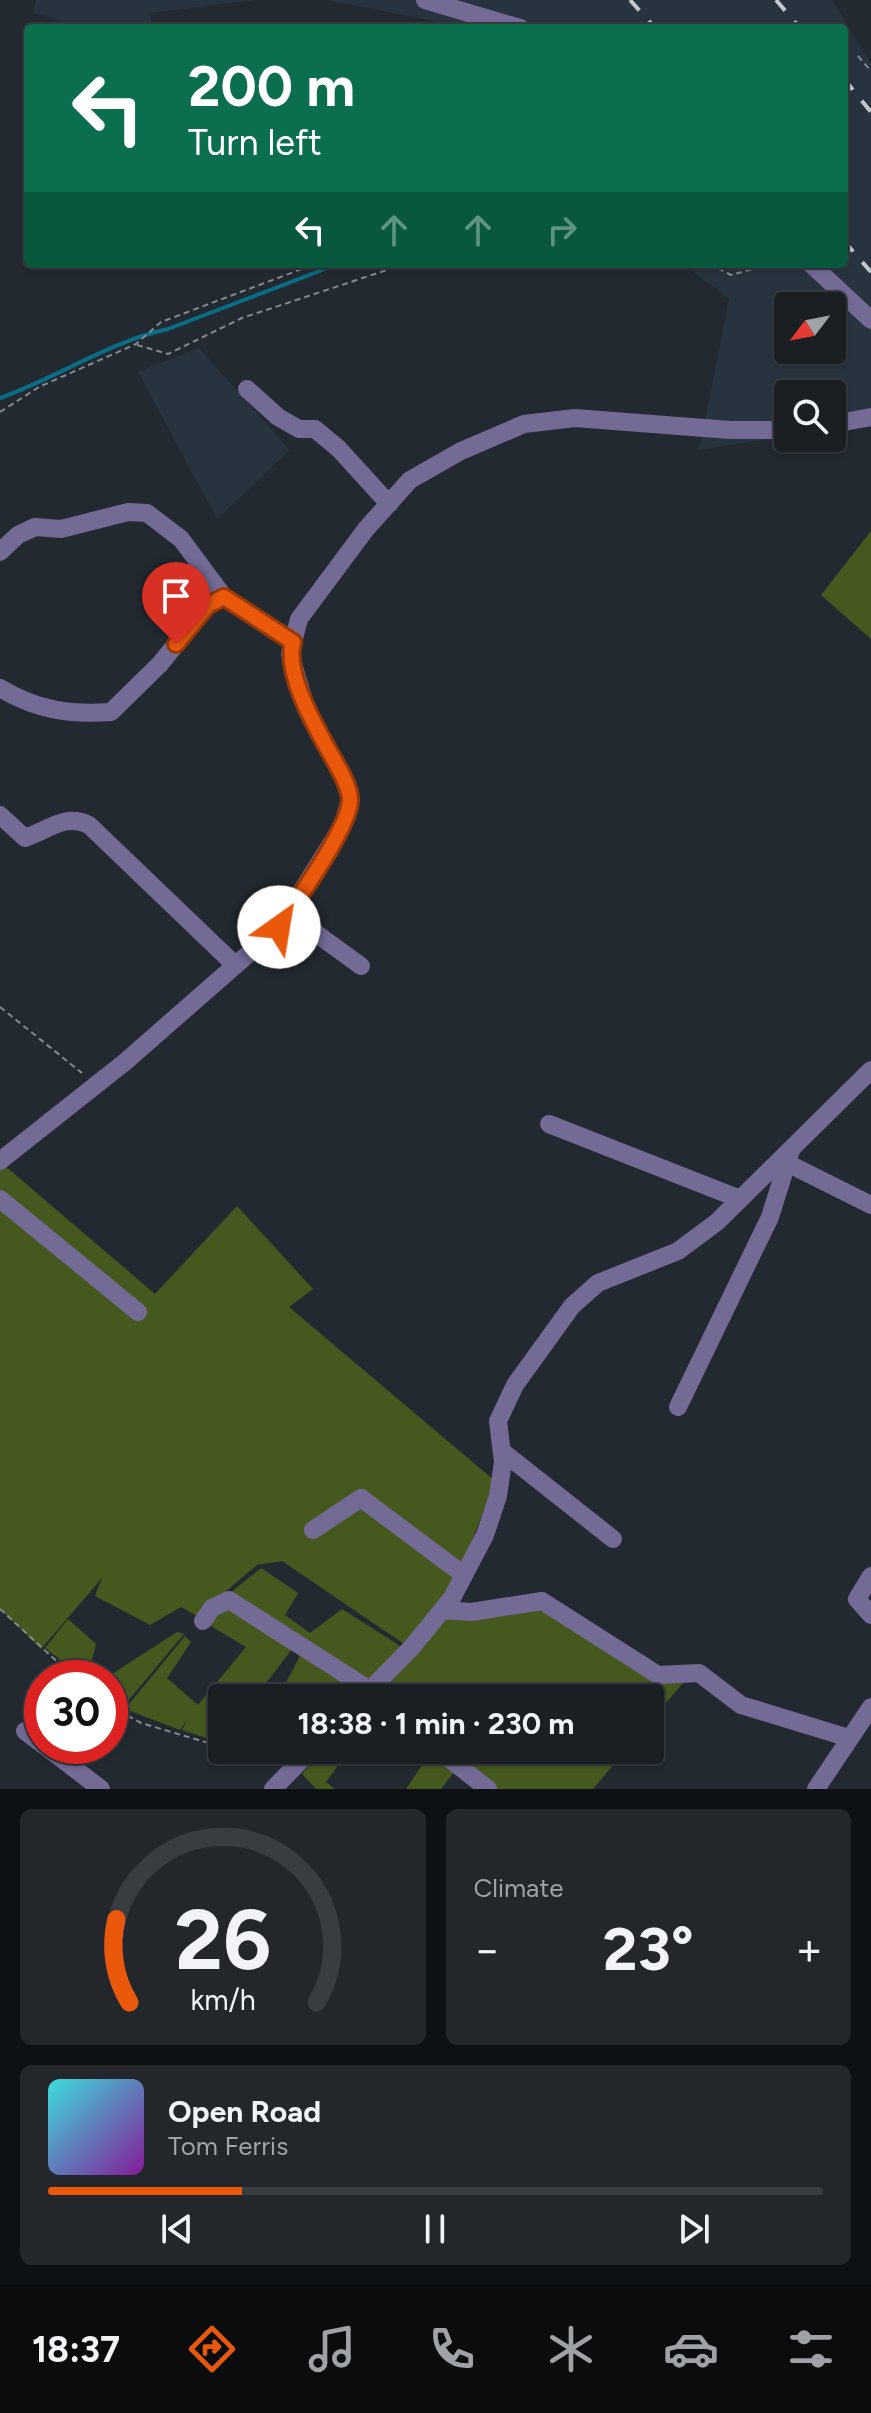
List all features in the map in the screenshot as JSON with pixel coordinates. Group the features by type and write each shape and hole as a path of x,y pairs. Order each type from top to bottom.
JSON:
{"street":[{"path":"425,0 506,24"},
{"path":"815,268 871,320"},
{"path":"247,389 278,417 299,429 315,429 339,449 389,504"},
{"path":"846,421 871,417"},
{"path":"0,1161 279,927 343,825 350,799 344,779 307,711 290,654 299,619 410,480 461,451 524,424 575,418 730,430 774,430"},
{"path":"0,552 18,535 35,527 61,529 128,512 147,513 181,539 224,597 293,642"},
{"path":"0,688 43,709 75,715 111,712 160,664 208,605 224,597"},
{"path":"0,815 25,838 65,820 75,818 89,825 234,964"},
{"path":"288,913 361,966"},
{"path":"377,1684 443,1610 485,1535 498,1496 503,1452 498,1421 515,1385 572,1306 598,1283 678,1251 789,1155 871,1070"},
{"path":"549,1124 740,1199"},
{"path":"789,1155 871,1205"},
{"path":"678,1407 770,1217 789,1155"},
{"path":"0,1199 138,1312"},
{"path":"503,1452 613,1539"},
{"path":"313,1530 361,1498 464,1575"},
{"path":"871,1576 857,1599 871,1615"},
{"path":"203,1621 212,1608 229,1600 351,1684"},
{"path":"443,1610 471,1612 542,1601 658,1675 699,1673 741,1705 849,1738"},
{"path":"816,1789 871,1707"},
{"path":"68,1764 101,1789"},
{"path":"273,1789 297,1764"},
{"path":"456,1764 488,1789"}],"path":[{"path":"858,56 871,71"},
{"path":"0,412 39,387 136,344 161,322 304,268"},
{"path":"136,344 168,354 242,318 393,268"},
{"path":"717,268 731,275 756,268"},
{"path":"0,1007 95,1084"},
{"path":"0,1609 55,1660"},
{"path":"128,1716 141,1723 208,1743"},
{"path":"277,1764 292,1769"}],"shaded area":[{"path":"36,0 255,0 150,13 152,24 67,24 33,13"},
{"path":"326,0 832,0 847,24 449,24"},
{"path":"848,26 871,64 871,422 846,426 846,380 774,380 774,438 699,450 729,299 688,268 848,268"},
{"path":"199,348 290,450 217,519 138,372"}],"green space":[{"path":"871,531 871,639 821,595"},
{"path":"4,1165 155,1294 237,1206 313,1289 289,1307 495,1481 461,1570 407,1646 282,1561 257,1565 197,1616 181,1607 150,1625 95,1596 102,1578 41,1649 0,1609 0,1169"},
{"path":"261,1568 298,1593 285,1615 310,1633 342,1609 405,1649 363,1683 226,1596"},
{"path":"227,1607 292,1649 266,1684 215,1684 246,1647 207,1624"},
{"path":"542,1608 656,1681 687,1678 664,1705 664,1684 383,1684 436,1618"},
{"path":"68,1619 96,1644 92,1660 61,1660 45,1648"},
{"path":"177,1632 184,1634 128,1701 128,1664"},
{"path":"185,1636 191,1642 167,1678 198,1705 208,1693 208,1739 182,1730 188,1719 180,1730 128,1710 128,1705"},
{"path":"303,1650 344,1684 285,1684"},
{"path":"310,1764 339,1764 326,1782 335,1789 316,1789 302,1774"},
{"path":"423,1764 444,1764 454,1772 441,1789 406,1789"},
{"path":"456,1764 614,1764 593,1789 488,1789"}],"waterway":[{"path":"0,398 124,342 168,329 328,268"}],"railway":[{"path":"630,0 651,24"},
{"path":"776,0 797,24"},
{"path":"848,84 871,112"},
{"path":"848,246 871,272"}],"route":[{"path":"176,644 208,605 224,597 293,642 290,654 307,711 344,779 350,799 343,825 279,927"}]}
